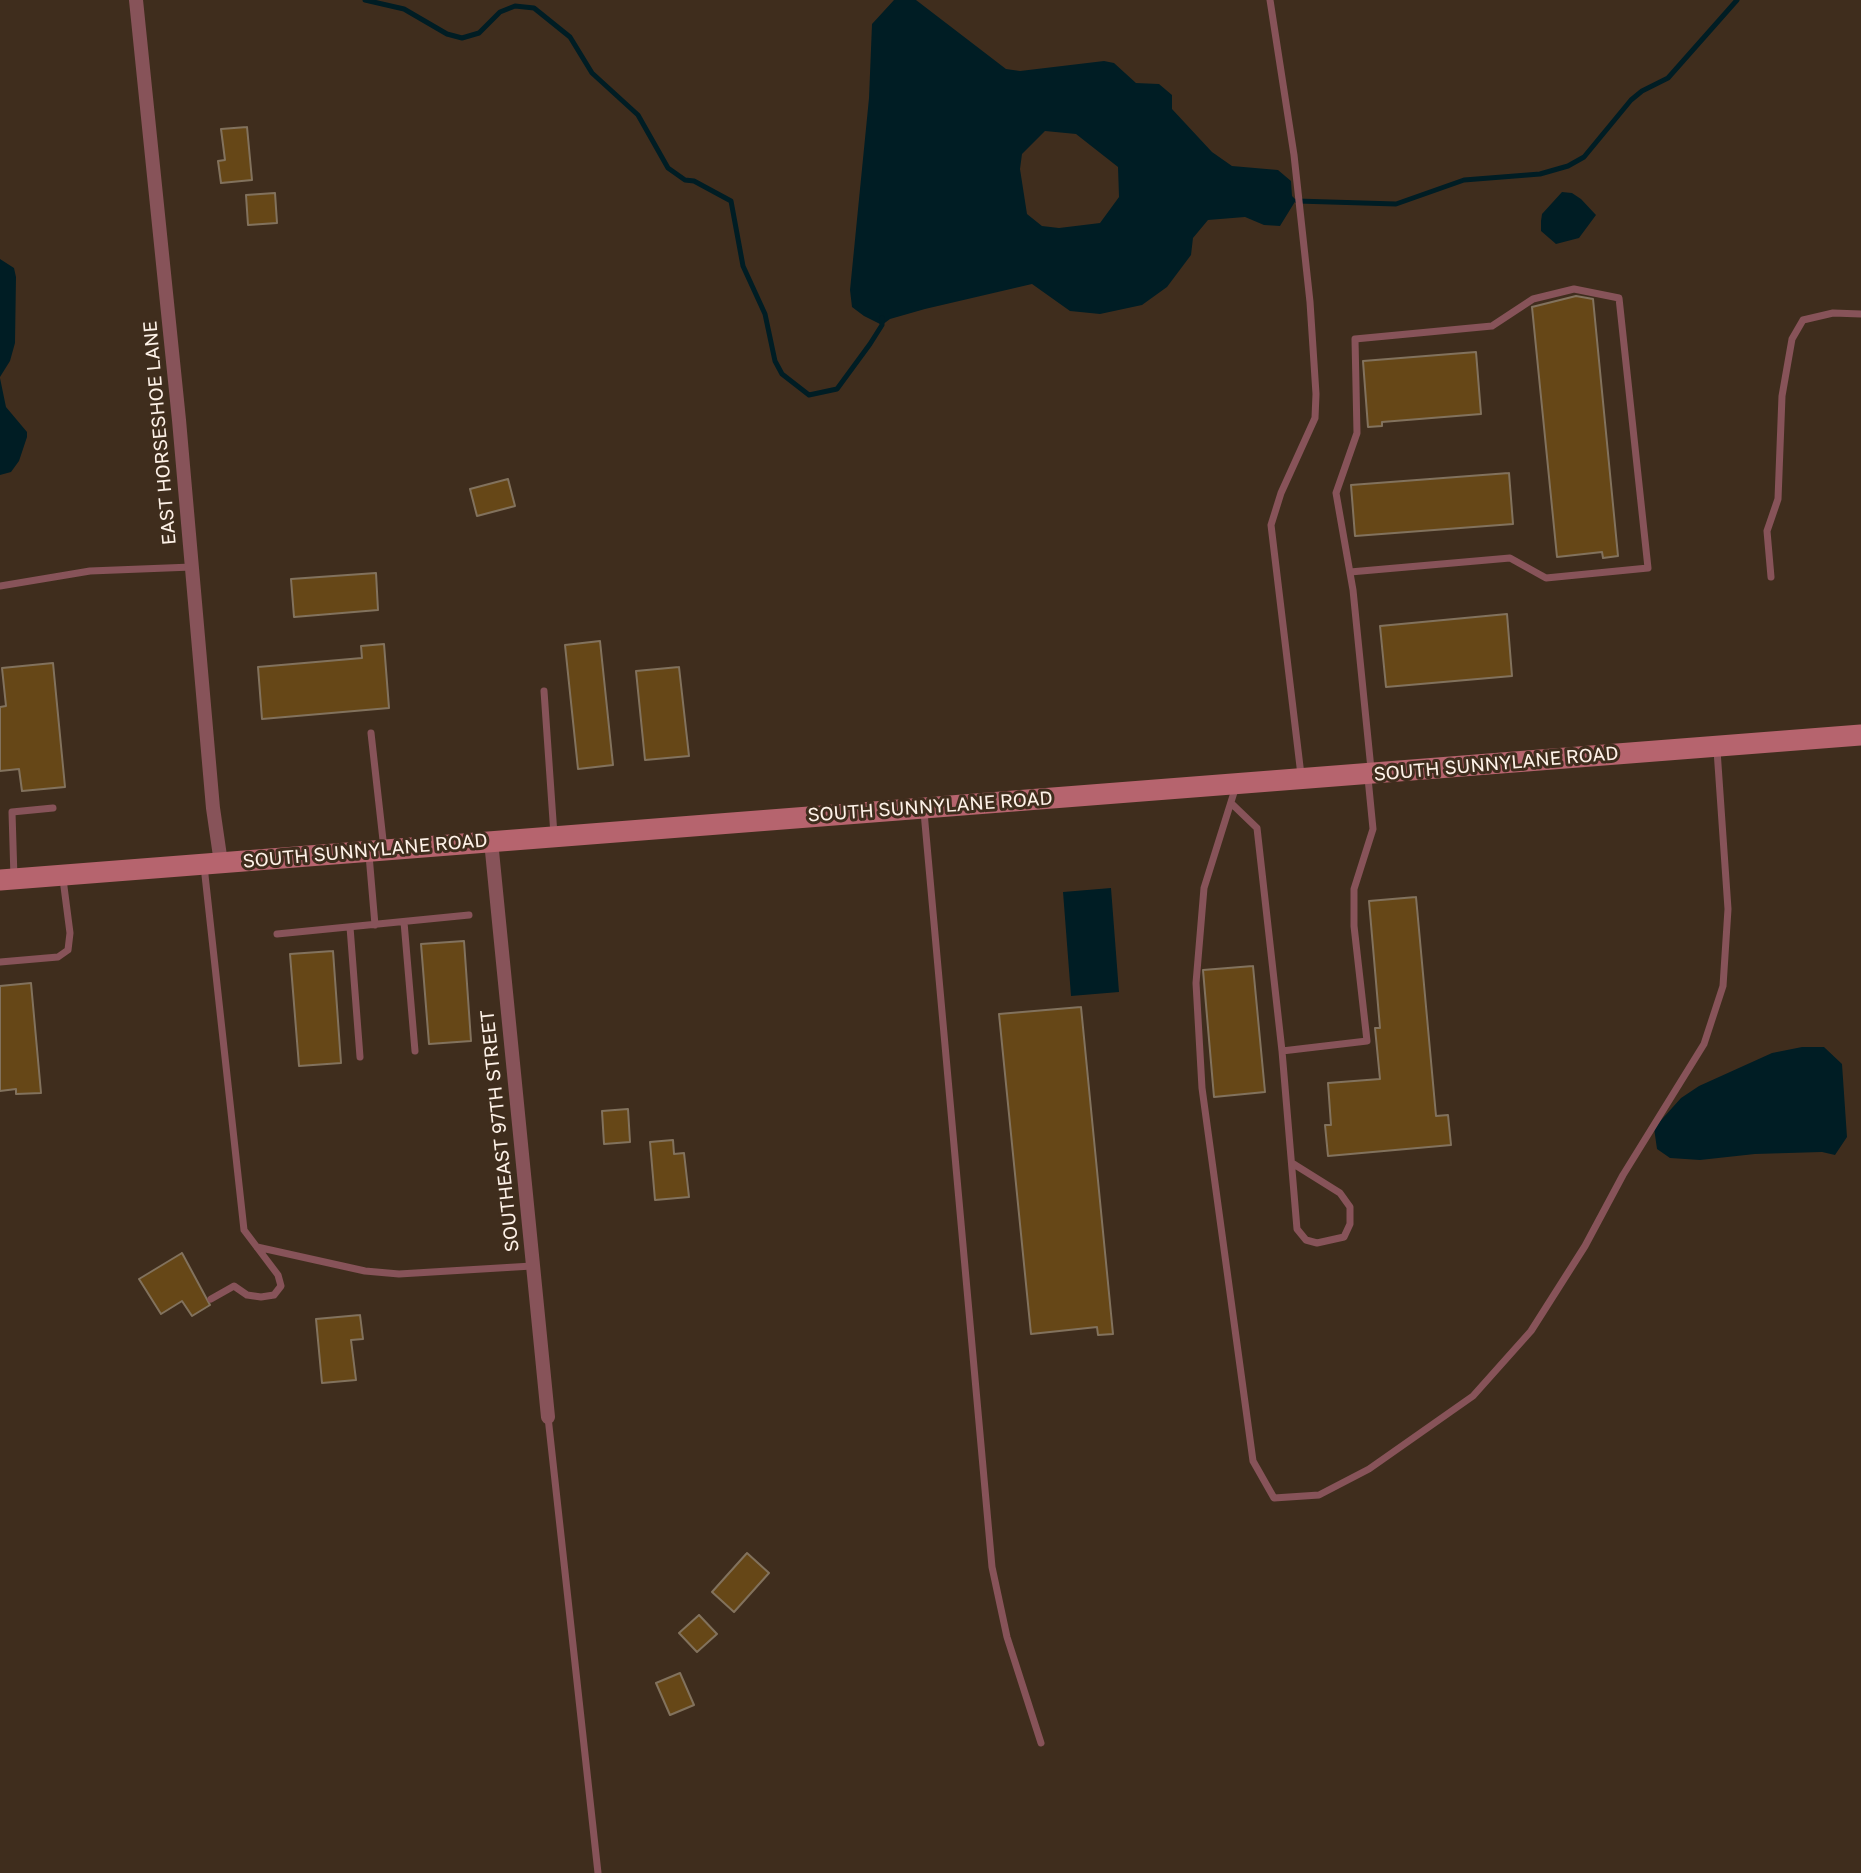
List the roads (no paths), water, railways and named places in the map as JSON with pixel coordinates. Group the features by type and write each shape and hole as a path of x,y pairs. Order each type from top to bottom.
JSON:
{"street":[{"name":"EAST HORSESHOE LANE","path":"136,0 192,567 213,808 213,864"},
{"name":"SOUTH SUNNYLANE ROAD","path":"7,879 924,808 1234,794 1302,779 1861,735"},
{"name":"SOUTHEAST 97TH STREET","path":"491,841 548,1417"}],"lane":[{"path":"1270,0 1297,182 1316,394 1315,418 1281,493 1272,526 1302,779"},
{"path":"1282,1051 1367,1041 1354,926 1354,889 1373,829 1370,774 1350,572 1336,493 1357,433 1355,339 1492,326 1533,299 1574,289 1619,298 1648,568 1546,578 1510,558 1350,572"},
{"path":"1771,577 1767,531 1777,499 1782,396 1792,340 1803,320 1833,313 1861,314"},
{"path":"0,586 90,571 192,567"},
{"path":"544,691 554,836"},
{"path":"371,733 376,850 375,925"},
{"path":"1234,794 1204,888 1195,966 1202,1088 1253,1461 1274,1499 1320,1494 1369,1469 1473,1396 1531,1331 1704,1044 1723,986 1728,909 1716,746"},
{"path":"1234,794 1256,828 1282,1051 1297,1229 1306,1240 1317,1243 1344,1237 1350,1224 1350,1207 1340,1193 1292,1163"},
{"path":"7,879 12,812 53,808"},
{"path":"924,808 992,1567 1007,1637 1041,1743"},
{"path":"211,1299 234,1286 247,1295 274,1296 281,1286 278,1275 244,1230 213,864"},
{"path":"0,962 58,957 68,950 69,933 63,875"},
{"path":"277,934 469,915"},
{"path":"404,922 415,1051"},
{"path":"350,928 360,1057"},
{"path":"257,1247 365,1271 399,1274 533,1266"},
{"path":"548,1417 598,1873"}],"water":[{"path":"894,0 916,0 1006,69 1020,71 1104,61 1114,63 1136,83 1159,84 1172,95 1172,109 1212,152 1232,166 1278,170 1291,181 1292,196 1296,200 1280,226 1264,225 1245,217 1208,220 1193,238 1191,255 1167,287 1142,305 1100,314 1070,311 1032,284 925,309 890,319 882,325 852,307 850,290 869,98 872,24","holes":["1045,131 1076,134 1118,167 1119,197 1100,223 1059,228 1042,226 1027,214 1020,169 1022,154"]},
{"path":"1562,192 1572,193 1581,199 1596,215 1579,238 1556,244 1541,231 1541,221 1542,214"},
{"path":"0,259 14,268 16,277 15,343 10,361 0,377"},
{"path":"0,378 6,407 27,432 27,437 19,461 11,472 0,475"},
{"path":"1111,888 1119,992 1071,996 1063,892"},
{"path":"1802,1047 1824,1047 1842,1064 1847,1137 1835,1155 1822,1152 1755,1154 1700,1160 1670,1158 1657,1149 1654,1128 1681,1098 1699,1086 1772,1053"}],"waterway":[{"path":"365,0 404,9 447,34 462,38 479,33 500,12 515,6 534,8 570,37 592,73 638,115 668,168 685,180 694,181 731,201 743,266 765,314 775,361 782,374 809,395 837,389 870,344 882,325 882,318"},
{"path":"1297,201 1396,204 1464,180 1540,174 1568,166 1584,157 1631,100 1642,91 1668,78 1737,0"}]}
